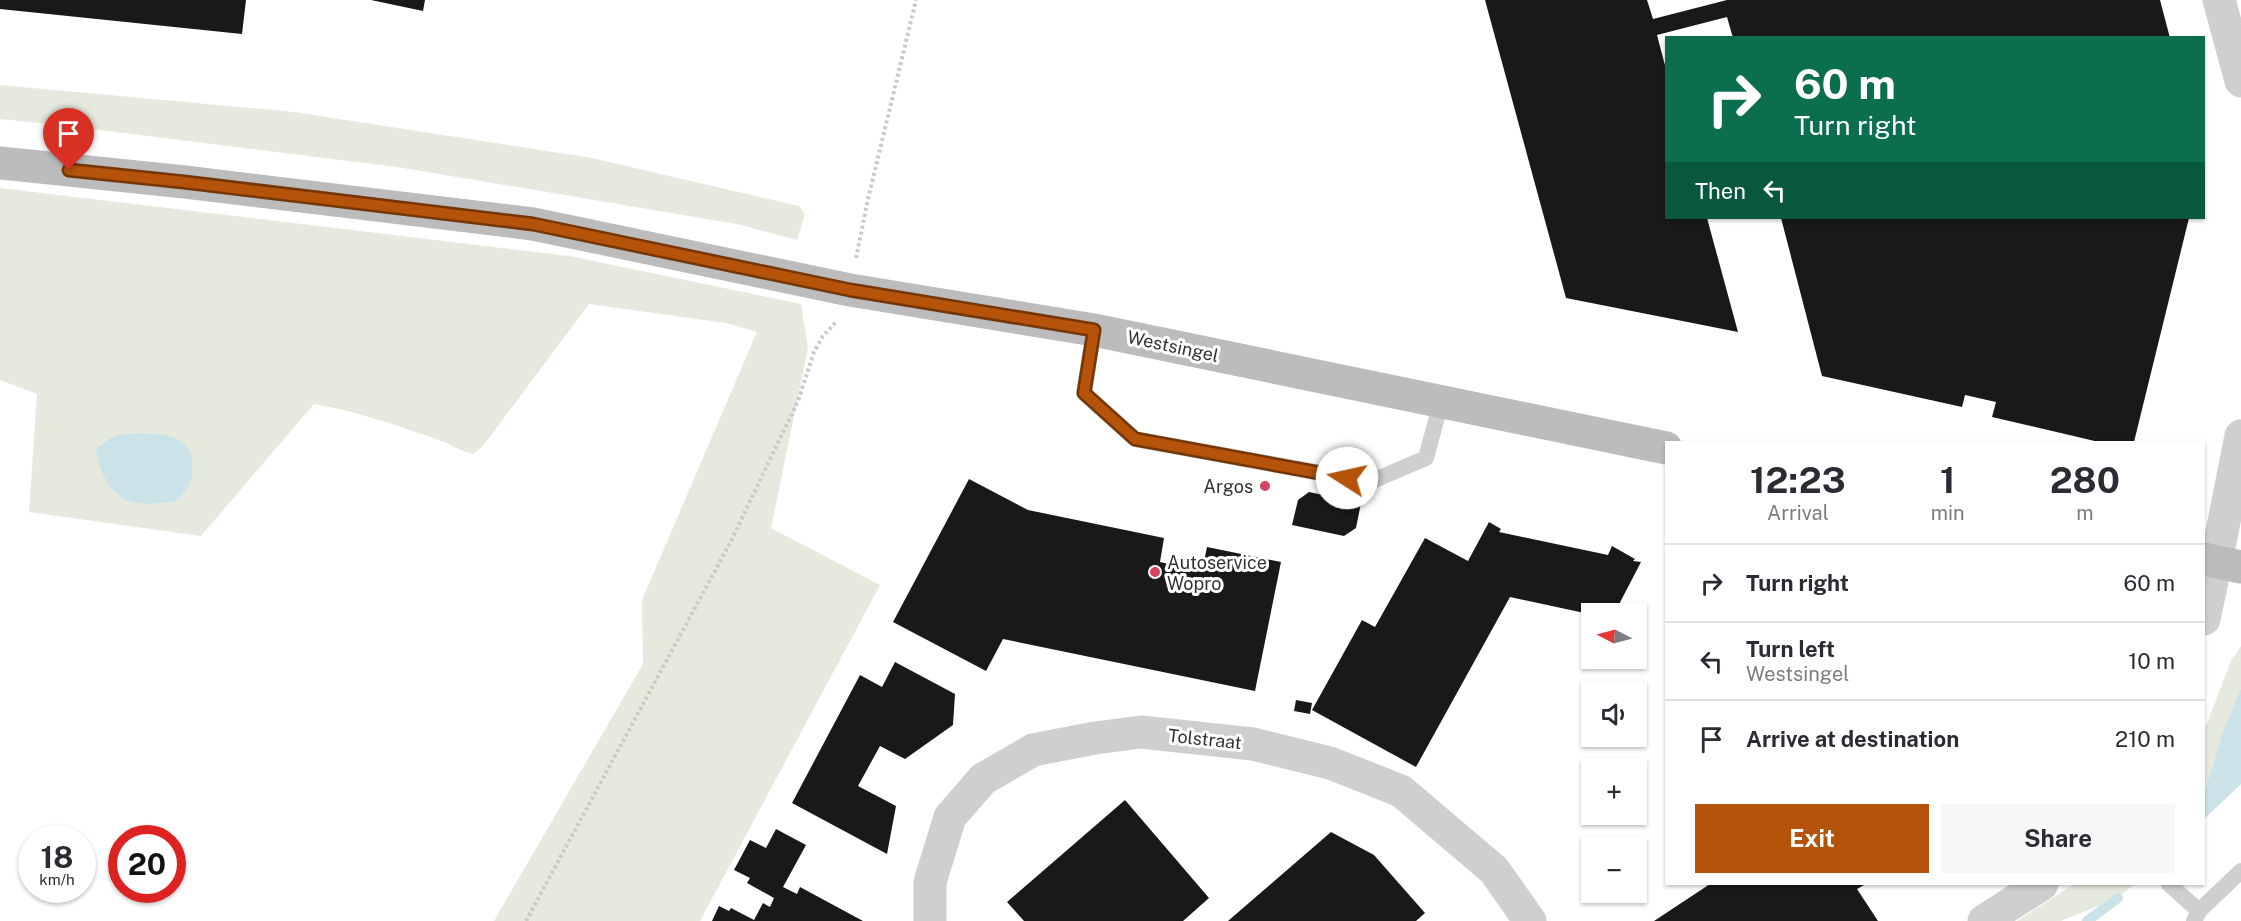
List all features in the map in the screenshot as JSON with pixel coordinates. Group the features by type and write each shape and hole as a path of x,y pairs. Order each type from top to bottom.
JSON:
{"main road":[{"name":"Westsingel","path":"0,163 184,182 533,224 850,290 1094,330 1665,448"}],"street":[{"path":"2219,0 2241,81"},
{"path":"2205,616 2220,563 2241,435"},
{"name":"Tolstraat","path":"930,921 930,882 950,817 983,779 1033,750 1141,732 1253,744 1330,763 1401,791 1494,870 1530,921"},
{"path":"1984,921 2040,885"}],"lane":[{"path":"1094,330 1084,393 1135,439 1370,482 1426,458 1442,402"},
{"path":"2170,885 2196,916 2241,871"}],"path":[{"path":"526,921 731,541 798,401 814,352 823,336 842,316 850,290 868,199 916,0"}],"shaded area":[{"path":"0,85 294,112 592,158 799,206 805,214 797,240 737,224 397,167 0,119"},
{"path":"0,188 569,256 801,304 808,348 771,528 880,585 700,921 494,921 643,664 642,600 757,332 726,323 589,304 483,446 473,454 377,419 314,404 201,536 29,512 37,394 0,380","holes":["140,434 161,435 182,444 187,450 193,470 100,445 109,438"]},
{"path":"2241,646 2241,688 2223,731 2205,791 2205,728 2231,661"},
{"path":"2072,885 2133,885 2118,898 2061,921 2017,921"}],"water":[{"path":"122,434 166,435 184,444 191,454 193,468 188,487 176,501 152,504 133,503 121,497 110,486 102,472 96,449 109,438"},
{"path":"2241,688 2241,784 2205,818 2205,791 2223,731"}],"building":[{"path":"0,0 246,0 242,34 0,9"},
{"path":"371,0 425,0 423,11"},
{"path":"1485,0 1647,0 1653,19 1727,0 2160,0 2169,36 1732,36 1727,17 1657,35 1665,65 1665,219 1707,219 1738,332 1566,298"},
{"path":"1781,219 2189,219 2134,441 2095,441 1992,417 1996,402 1965,395 1962,407 1822,376"},
{"path":"969,479 1028,510 1164,538 1160,562 1202,571 1207,547 1281,562 1255,691 1003,639 986,671 893,622"},
{"path":"1309,492 1361,503 1356,528 1344,536 1292,525 1298,500"},
{"path":"1489,522 1501,529 1499,532 1608,555 1612,546 1635,559 1633,561 1641,562 1620,603 1581,603 1581,612 1510,597 1416,767 1312,710 1362,620 1375,627 1425,538 1468,561"},
{"path":"895,662 955,694 953,725 905,759 880,746 858,786 896,806 887,854 792,803 860,675 882,687"},
{"path":"1296,700 1312,703 1310,714 1294,711"},
{"path":"1125,800 1209,898 1183,921 1024,921 1007,902"},
{"path":"776,829 806,845 783,887 797,894 800,887 863,921 712,921 719,906 729,911 731,908 754,920 763,903 770,907 774,898 747,883 750,878 734,870 750,840 766,848"},
{"path":"1331,832 1374,855 1425,913 1416,921 1228,921"},
{"path":"1708,885 1864,885 1857,889 1878,921 1654,921"}],"waterway":[{"path":"2087,921 2118,898"}],"place":[{"name":"Argos","path":"1265,486"},
{"name":"Autoservice Wopro","path":"1155,572"}],"route":[{"path":"69,170 533,224 850,290 1094,330 1084,393 1135,439 1347,478"}]}
